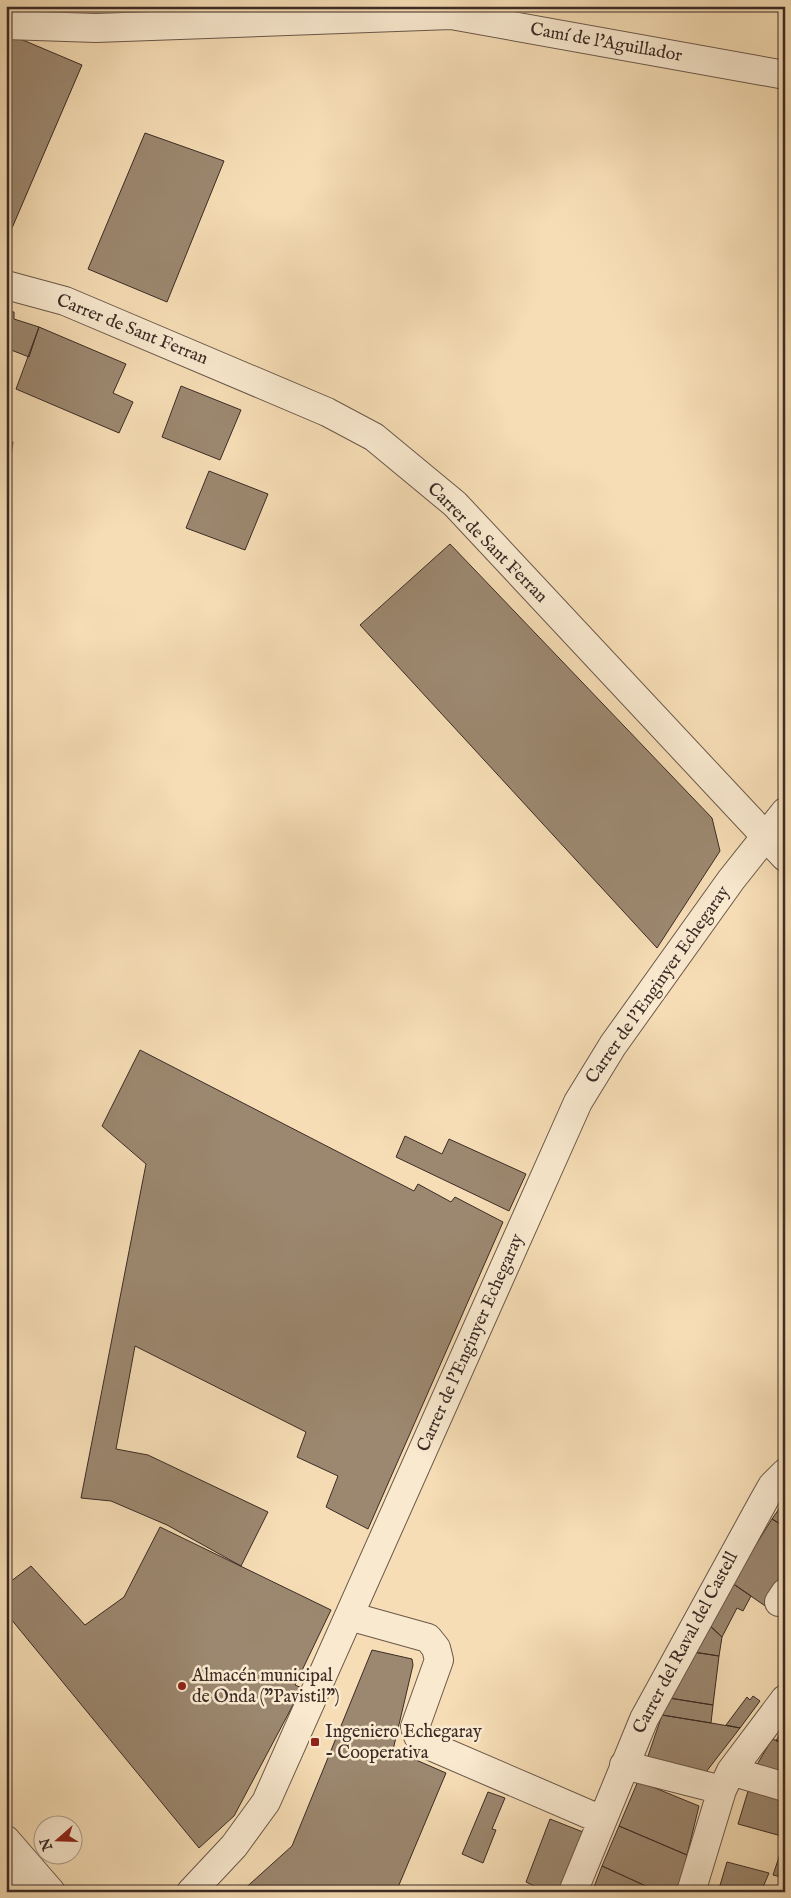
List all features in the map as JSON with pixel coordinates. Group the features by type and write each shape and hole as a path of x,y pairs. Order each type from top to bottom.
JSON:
{"street":[{"name":"Camí de l'Aguillador","path":"6,25 96,28 451,15 785,75"},
{"name":"Carrer de Sant Ferran","path":"6,285 65,301 326,412 374,437 454,504 785,857"},
{"name":"Carrer de l'Enginyer Echegaray","path":"191,1892 234,1846 266,1802 578,1102 613,1045 765,836 785,812"},
{"name":"Carrer del Raval del Castell","path":"573,1892 624,1765 661,1684 762,1502 772,1486 785,1473"},
{"path":"349,1616 428,1638 436,1648 439,1660 415,1727 418,1736 428,1745 602,1820"},
{"path":"691,1892 726,1781 785,1698"},
{"path":"624,1765 726,1781 785,1787"},
{"path":"6,1840 52,1892"},
{"path":"6,1863 16,1892"}],"building":[{"path":"11,35 82,65 6,242 6,45"},
{"path":"145,133 224,161 167,302 88,269"},
{"path":"6,311 14,312 14,319 39,327 29,357 6,348"},
{"path":"39,327 126,364 113,393 133,402 119,433 16,389"},
{"path":"181,386 241,410 220,460 162,437"},
{"path":"6,438 13,442 6,491"},
{"path":"209,471 268,494 245,550 186,528"},
{"path":"450,544 712,818 720,851 657,948 360,625"},
{"path":"140,1050 414,1191 418,1184 451,1202 455,1197 503,1222 368,1529 326,1507 338,1476 297,1457 306,1432 135,1346 116,1449 148,1455 268,1512 241,1566 167,1525 111,1501 81,1498 146,1164 102,1126"},
{"path":"405,1136 442,1154 449,1139 526,1174 509,1211 396,1157"},
{"path":"785,1500 785,1527 772,1519"},
{"path":"772,1519 785,1527 785,1589 771,1610 732,1583"},
{"name":"Almacén municipal de Onda (\"Pavistil\")","path":"160,1527 331,1610 295,1685 302,1688 234,1816 199,1848 6,1613 6,1585 31,1566 85,1625 124,1597"},
{"path":"732,1583 751,1596 743,1611 737,1608 722,1637 709,1625"},
{"path":"709,1625 722,1637 719,1656 693,1652"},
{"path":"372,1650 412,1659 413,1665 393,1750 446,1773 396,1892 241,1892 292,1846"},
{"path":"693,1652 719,1656 713,1705 669,1698"},
{"path":"753,1696 760,1701 740,1728 726,1725 747,1697 750,1700"},
{"path":"669,1698 713,1705 711,1723 662,1715"},
{"path":"662,1715 740,1728 706,1772 646,1762"},
{"path":"785,1724 785,1743 776,1741"},
{"path":"772,1739 785,1743 785,1753 778,1774 755,1768"},
{"path":"638,1781 699,1806 687,1855 619,1826"},
{"path":"749,1788 785,1798 785,1837 738,1824"},
{"path":"488,1792 505,1798 492,1829 496,1830 483,1863 462,1854"},
{"path":"550,1819 583,1832 558,1892 547,1892 526,1882"},
{"path":"619,1826 687,1855 678,1892 659,1892 602,1866"},
{"path":"785,1839 785,1878 773,1875"},
{"path":"727,1862 769,1873 761,1892 718,1892"},
{"path":"602,1866 659,1892 592,1892"},
{"path":"785,1879 785,1892 761,1892 763,1886 781,1890"}],"place":[{"name":"Almacén municipal de Onda (\"Pavistil\")","path":"182,1686"},
{"name":"Ingeniero Echegaray - Cooperativa","path":"315,1742"}]}
